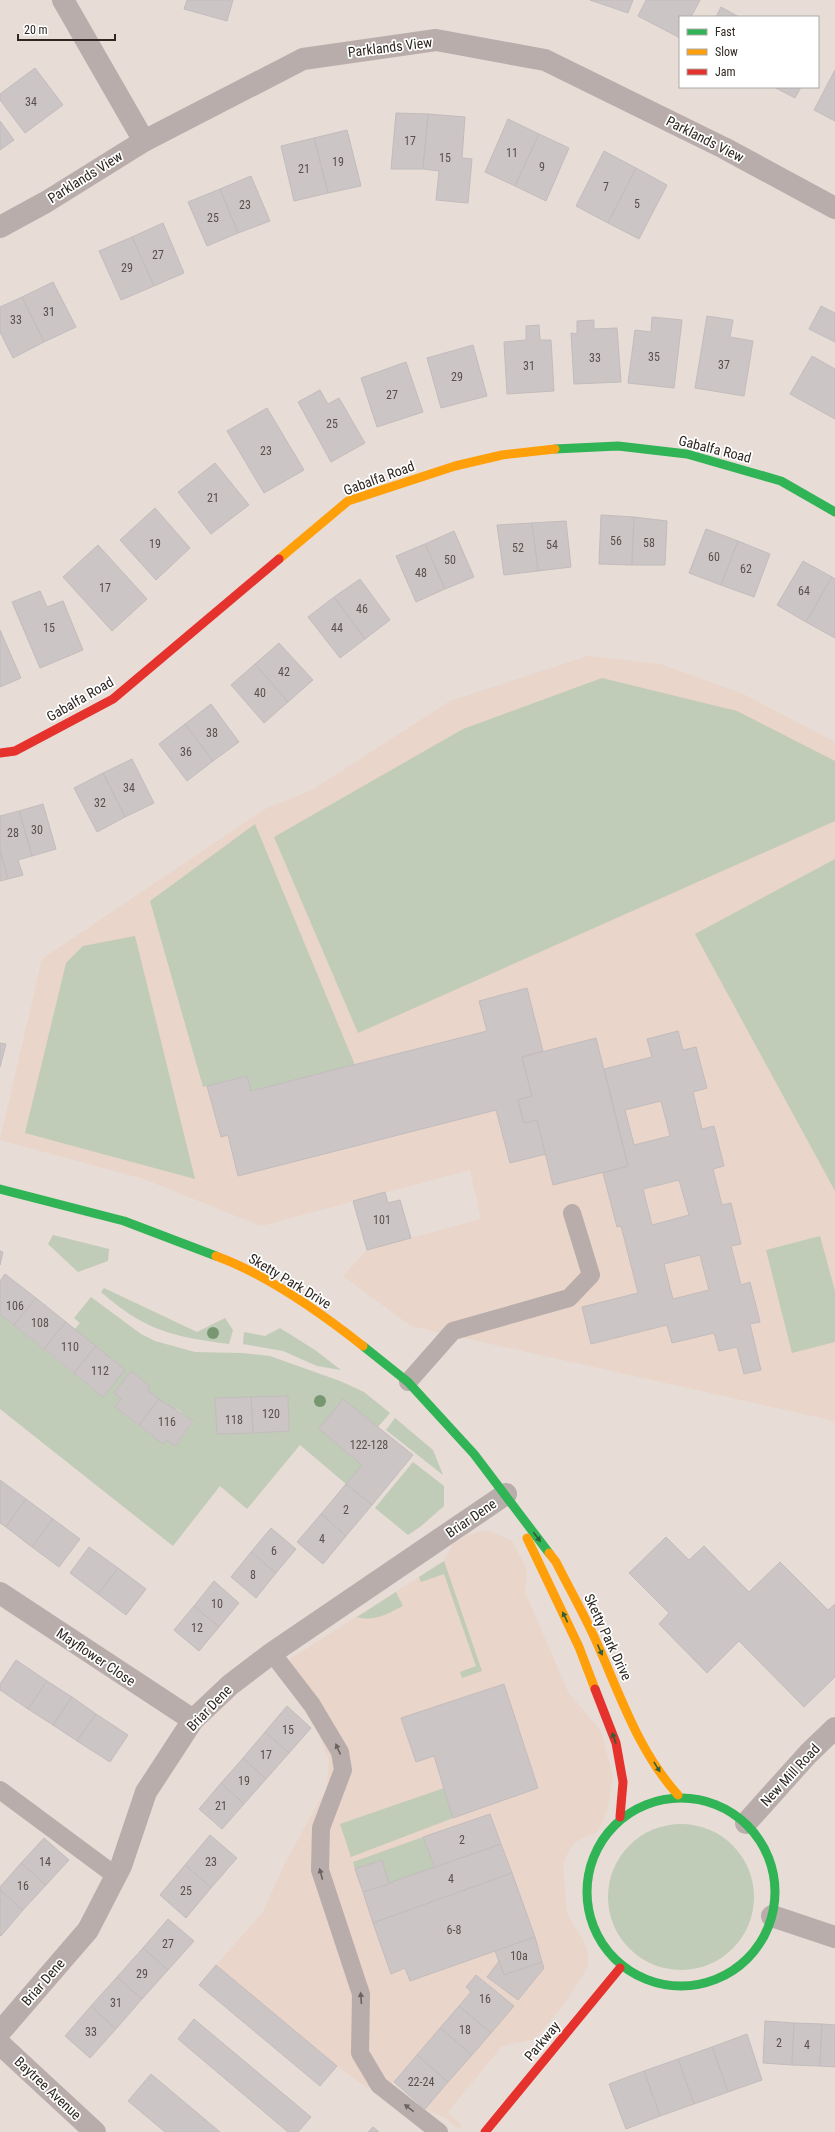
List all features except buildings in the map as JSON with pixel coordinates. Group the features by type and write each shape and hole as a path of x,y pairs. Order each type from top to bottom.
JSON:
{"street":[{"path":"63,0 144,141"},
{"name":"Parklands View","path":"0,227 46,202 144,141 303,58 436,40 545,60 724,148 835,208"},
{"name":"Gabalfa Road","path":"0,753 15,751 113,698 348,501 454,466 502,455 551,449 618,446 687,454 781,481 835,512"},
{"name":"Sketty Park Drive","path":"0,1189 124,1221 230,1261 286,1292 339,1327 408,1382 474,1454 506,1494 556,1562 595,1640 637,1736 666,1782 678,1795"},
{"name":"Sketty Park Drive","path":"506,1494 579,1647 616,1743 623,1782 620,1817"},
{"name":"Briar Dene","path":"0,2032 88,1930 116,1876 146,1792 193,1720 230,1685 272,1653 506,1494"},
{"name":"Mayflower Close","path":"0,1593 193,1720"},
{"name":"New Mill Road","path":"746,1824 808,1754 835,1728"},
{"path":"678,1795 703,1799 726,1808 746,1824 765,1850 774,1882 772,1916 759,1946 737,1970 708,1985 676,1989 652,1984 644,1982 620,1968 598,1941 591,1917 589,1890 592,1867 600,1848 620,1817 636,1806 653,1798 678,1795"},
{"path":"772,1916 835,1937"},
{"name":"Parkway","path":"485,2132 620,1968"},
{"name":"Baytree Avenue","path":"0,2044 95,2132"}],"lane":[{"path":"408,1382 453,1331 569,1298 591,1275 572,1213"},
{"path":"272,1653 312,1705 340,1752 343,1770 321,1828 320,1870 361,1994 360,2053 379,2085 439,2132"},
{"path":"0,1790 116,1876"}],"shaded area":[{"path":"588,656 660,664 741,693 835,742 835,1421 411,1326 343,1276 367,1250 481,1219 470,1170 261,1226 144,1179 0,1140 42,959 265,809 312,790 450,701"},
{"path":"488,1530 512,1541 527,1569 525,1592 568,1692 601,1731 613,1777 607,1812 597,1832 575,1842 568,1852 563,1865 567,1914 583,1940 588,1953 588,1967 565,2003 535,2039 502,2046 448,2112 462,2126 458,2128 444,2117 425,2109 394,2082 367,2088 337,2066 216,1965 263,1912 284,1865 327,1787 329,1761 316,1726 276,1668 444,1561 453,1544 469,1534"}],"green space":[{"path":"602,678 737,711 835,761 835,821 358,1033 274,837 463,729"},
{"path":"255,824 355,1065 251,1091 247,1076 203,1087 150,901"},
{"path":"835,859 835,1191 695,934"},
{"path":"135,936 195,1179 25,1133 66,963 83,946"},
{"path":"53,1235 109,1249 108,1261 78,1272 48,1244"},
{"path":"820,1236 835,1291 835,1342 792,1353 766,1250"},
{"path":"104,1288 197,1332 225,1318 233,1330 229,1344 191,1338 160,1330 131,1315 117,1305 101,1292"},
{"path":"91,1297 141,1334 155,1341 195,1352 242,1353 270,1356 340,1381 364,1392 390,1413 378,1427 343,1399 319,1429 362,1465 346,1484 300,1445 247,1509 220,1486 173,1546 0,1409 0,1314 103,1397 125,1370 75,1329 80,1323 74,1318","holes":["131,1371 150,1386 147,1390 175,1411 177,1409 193,1422 175,1446 167,1440 163,1444 115,1407 121,1399 114,1393","288,1396 289,1431 217,1434 215,1399"]},
{"path":"280,1328 315,1350 341,1370 317,1366 283,1351 243,1344 244,1332 265,1336"},
{"path":"395,1418 433,1450 443,1475 386,1430"},
{"path":"413,1462 444,1486 444,1506 420,1527 408,1535 375,1508"},
{"path":"444,1561 482,1671 462,1678 460,1672 476,1666 444,1574 421,1582 419,1577"},
{"path":"396,1592 403,1606 375,1618 369,1619 357,1617"},
{"path":"444,1788 453,1818 351,1857 340,1824"},
{"path":"681,1824 702,1827 709,1830 727,1841 737,1851 751,1876 754,1897 751,1918 748,1925 737,1943 727,1953 702,1967 681,1970 660,1967 653,1964 635,1953 625,1943 611,1918 608,1897 611,1876 614,1869 625,1851 635,1841 660,1827"},
{"path":"423,1837 435,1868 389,1884 382,1860 355,1869 353,1862"}],"traffic: fast":[{"path":"555,449 618,446 687,454 781,481 835,512"},
{"path":"0,1189 124,1221 216,1256"},
{"path":"363,1346 408,1382 474,1454 549,1553"},
{"path":"690,1798 699,1799 726,1809 748,1825 760,1840 768,1856 774,1874 775,1892 774,1910 768,1928 760,1944 748,1959 733,1971 717,1979 699,1985 672,1986 663,1985 636,1975 621,1965 608,1952 598,1937 588,1910 587,1883 588,1874 598,1847 608,1832 621,1819 636,1809 663,1799 690,1798"}],"traffic: slow":[{"path":"279,559 348,501 455,466 502,455 555,449"},
{"path":"216,1256 255,1273 293,1295 363,1346"},
{"path":"527,1538 579,1647 595,1689"},
{"path":"549,1553 556,1562 587,1621 641,1741 664,1778 678,1795"}],"traffic: jam":[{"path":"0,753 15,751 113,699 279,559"},
{"path":"595,1689 616,1743 623,1782 620,1817"},
{"path":"485,2132 620,1968"}]}
